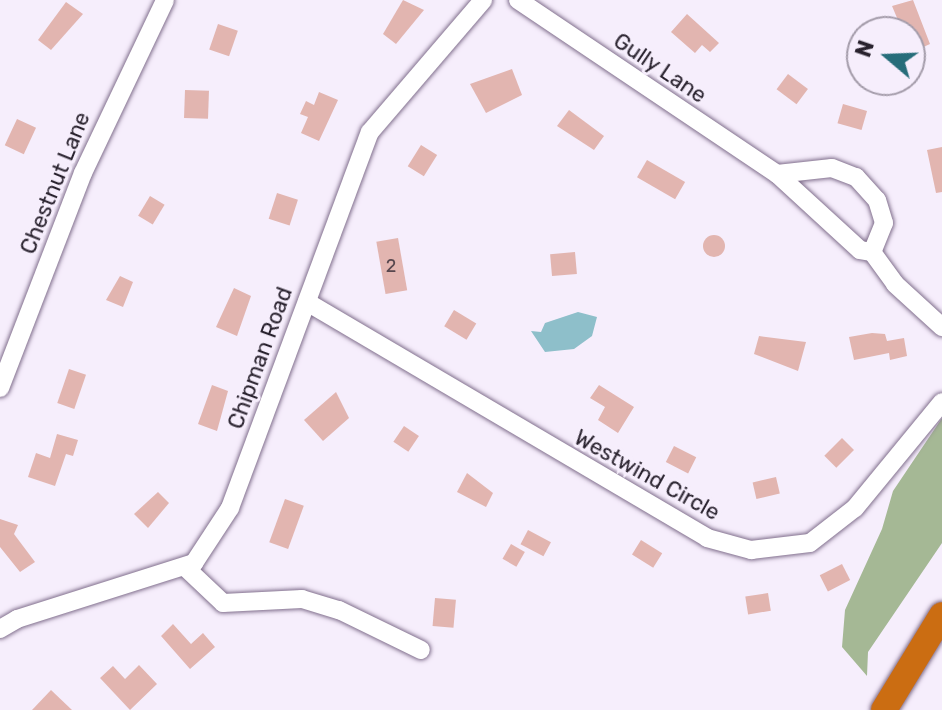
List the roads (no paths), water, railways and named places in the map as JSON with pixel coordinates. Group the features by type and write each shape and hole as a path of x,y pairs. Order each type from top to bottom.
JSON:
{"highway":[{"path":"884,710 942,615"}],"street":[{"name":"Chestnut Lane","path":"0,388 83,173 165,0"},
{"name":"Chipman Road","path":"186,568 194,563 230,508 370,132 483,0"},
{"name":"Gully Lane","path":"518,0 777,174 860,250 872,252"},
{"path":"777,174 832,168 856,177 877,200 884,223 872,252 895,284 942,327"},
{"name":"Westwind Circle","path":"307,302 707,538 751,550 810,543 855,508 942,402"},
{"path":"0,629 17,619 186,568 223,603 302,599 339,610 421,650"}],"water":[{"path":"578,312 597,317 592,336 574,349 545,352 531,331 541,332 545,323"}]}
